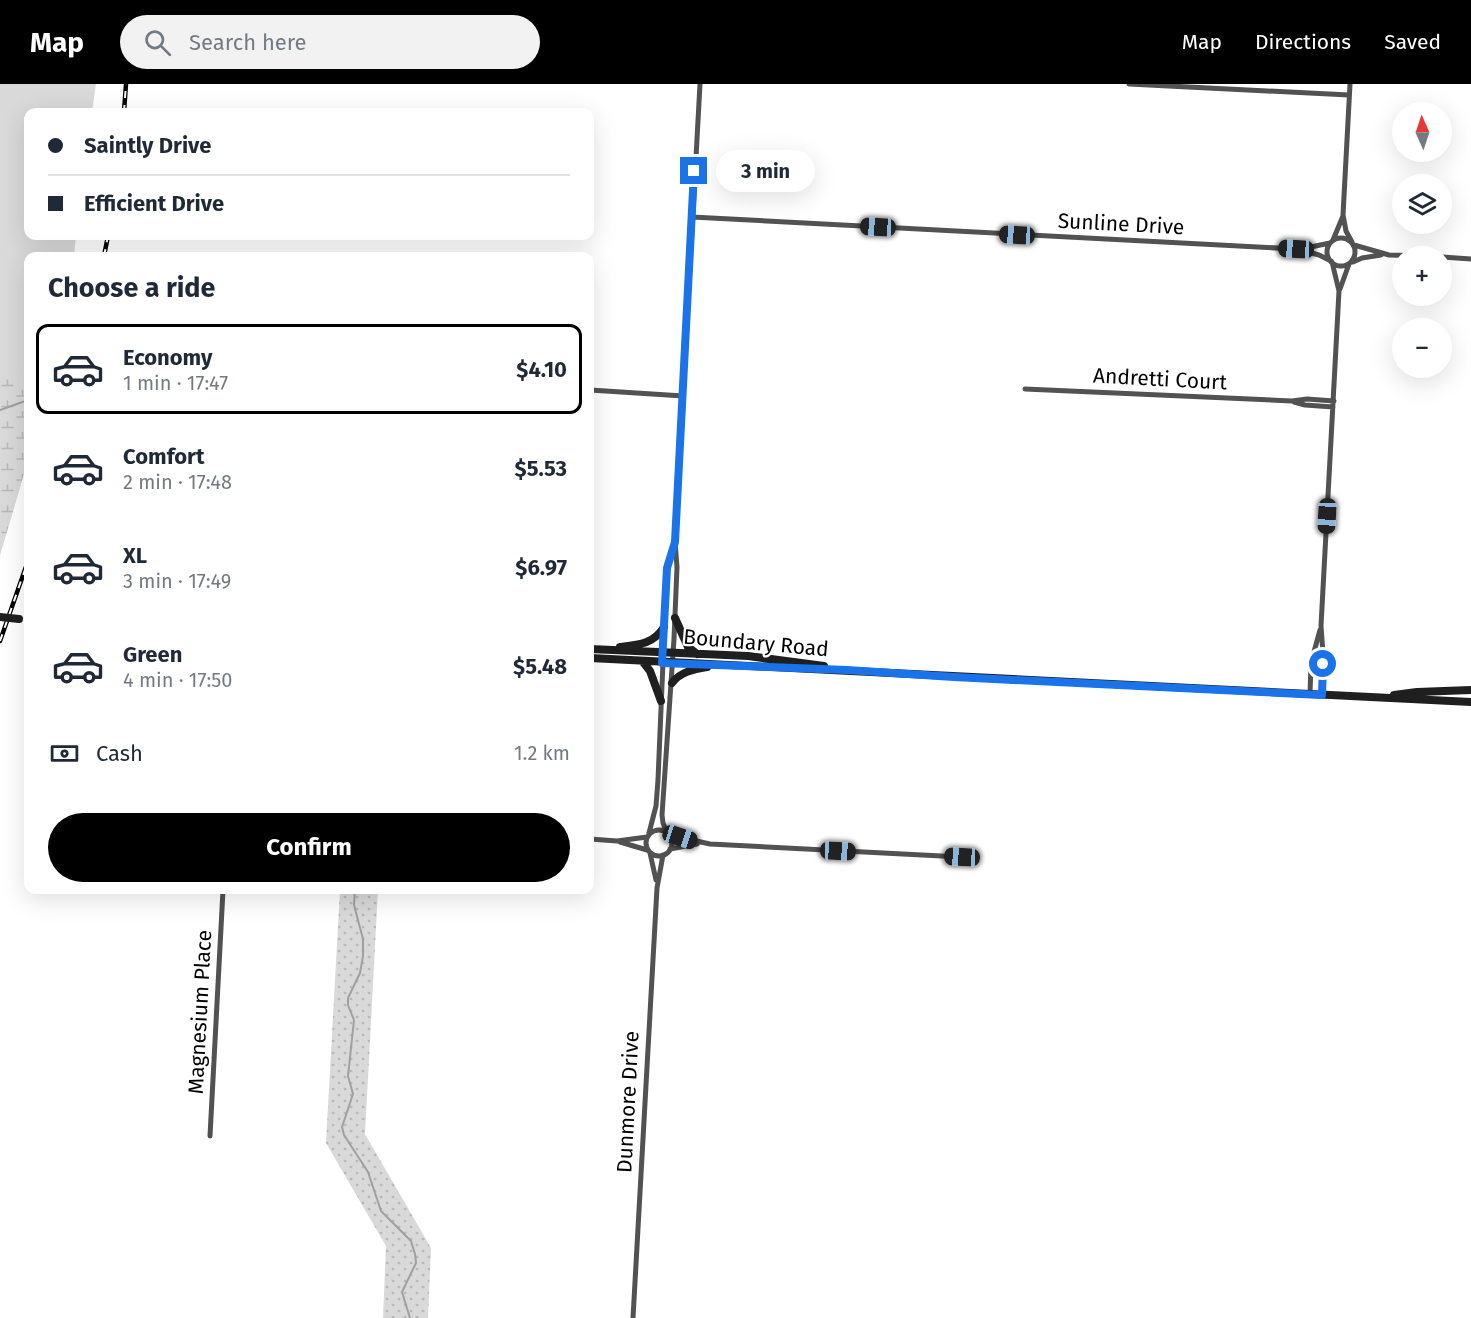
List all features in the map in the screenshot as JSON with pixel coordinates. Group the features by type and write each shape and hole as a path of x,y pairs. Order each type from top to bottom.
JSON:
{"main road":[{"path":"0,617 24,619"},
{"path":"675,618 688,647 698,654"},
{"path":"604,650 651,642 657,638 664,627"},
{"name":"Boundary Road","path":"594,649 663,653 673,658 723,665 1467,702"},
{"name":"Boundary Road","path":"594,658 662,663 673,658 698,654 748,656 847,670"},
{"path":"643,662 650,671 661,701"},
{"path":"672,683 676,678 695,669 723,665"},
{"name":"Boundary Road","path":"1380,698 1417,692 1471,690"},
{"path":"1448,691 1448,696 1467,702"}],"street":[{"path":"670,849 672,842 663,823 662,815 672,683 677,567 675,542 700,84"},
{"path":"1129,84 1349,95"},
{"path":"1322,695 1321,626 1339,291 1355,254 1346,231 1343,215 1350,84"},
{"path":"1339,291 1327,250 1343,215"},
{"name":"Sunline Drive","path":"692,217 1296,249 1319,246 1332,241"},
{"path":"1332,241 1341,238 1389,255"},
{"name":"Sunline Drive","path":"1296,249 1318,255 1331,262"},
{"path":"1331,262 1340,266 1362,258 1392,255"},
{"path":"1452,258 1471,259"},
{"name":"Andretti Court","path":"1026,389 1292,401 1305,405 1333,404"},
{"path":"594,390 683,396"},
{"path":"649,851 648,835 656,806 667,568 675,542"},
{"path":"1310,694 1311,663 1321,626"},
{"path":"617,841 648,835 660,830 710,844"},
{"path":"594,839 617,841 649,851 654,855 663,855 670,849 690,844 710,844 962,857"},
{"name":"Dunmore Drive","path":"649,851 657,888"},
{"name":"Dunmore Drive","path":"633,1318 657,888 663,855"},
{"name":"Magnesium Place","path":"210,1136 223,894"}],"green space":[{"path":"0,84 96,84 93,108 24,108 24,240 76,240 74,252 24,252 24,474 0,555"},
{"path":"0,370 10,372 24,381 24,474 0,555"},
{"path":"340,894 378,894 365,1134 431,1248 428,1318 383,1318 386,1246 326,1143"}],"waterway":[{"path":"0,410 24,401"},
{"path":"355,894 354,905 363,939 363,956 360,973 348,998 348,1005 354,1020 348,1076 353,1094 342,1127 344,1135 368,1172 381,1211 411,1241 416,1263 402,1292 410,1318"}],"railway":[{"path":"124,108 126,84"},
{"path":"105,252 107,240"},
{"path":"0,641 24,572"}],"route":[{"path":"694,171 675,542 667,568 662,663 847,670 1322,695 1323,664"}]}
